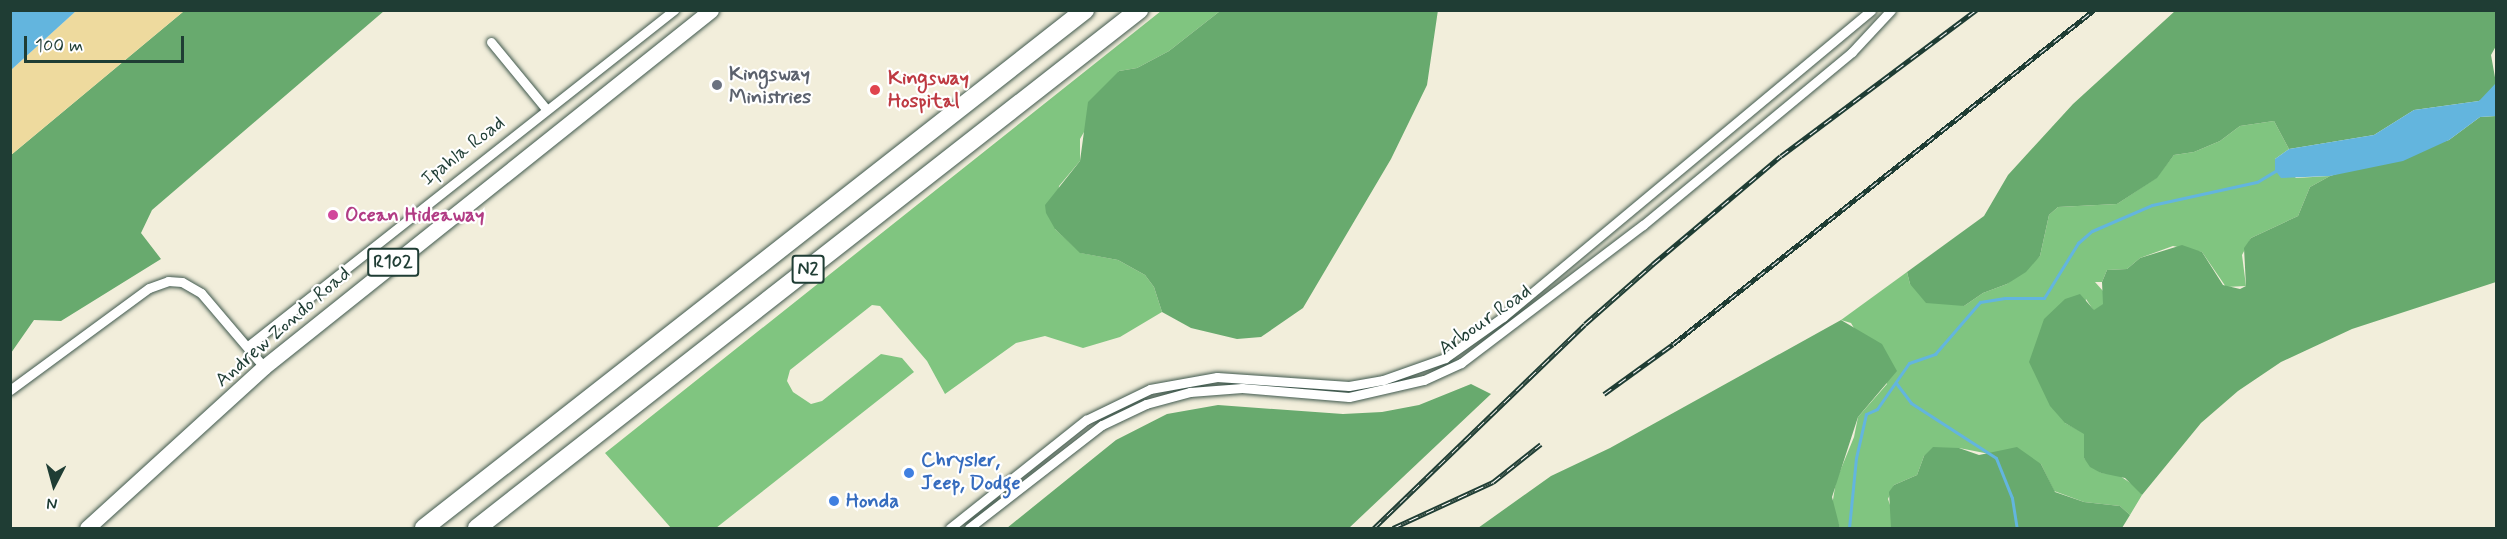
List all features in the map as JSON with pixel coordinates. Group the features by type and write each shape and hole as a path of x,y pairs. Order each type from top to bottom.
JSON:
{"highway":[{"name":"N2","path":"424,528 1084,10"},
{"name":"N2","path":"477,528 1139,10"}],"main road":[{"name":"Andrew Zondo Road","path":"89,528 264,367 711,10"}],"street":[{"name":"Ipahla Road","path":"248,346 674,10"},
{"name":"Arbour Road","path":"950,528 1086,420 1150,389 1217,377 1349,386 1383,380 1445,358 1503,317 1871,10"},
{"name":"Arbour Road","path":"969,528 1102,425 1146,404 1190,392 1242,388 1349,397 1424,380 1461,363 1654,215 1852,52 1891,10"},
{"path":"491,42 546,109"},
{"path":"10,390 149,288 168,281 182,282 201,293 264,367"}],"green space":[{"path":"1438,10 1427,85 1391,159 1303,308 1261,337 1237,339 1191,328 1162,312 1154,287 1145,275 1118,260 1080,253 1055,229 1046,213 1045,205 1080,161 1088,102 1119,71 1137,68 1169,51 1220,11"},
{"path":"184,11 384,11 152,210 141,233 161,259 61,321 34,320 11,353 11,155"},
{"path":"1161,11 1220,11 1169,51 1137,68 1119,71 1080,139 1080,161 1059,186 1055,229 1081,253 1118,260 1145,275 1154,287 1162,312 1120,337 1083,348 1045,336 1016,343 945,394 927,361 880,306 872,305 790,370 787,381 793,392 811,404 822,401 881,354 902,358 914,372 716,528 671,528 605,453"},
{"path":"2175,11 2496,11 2496,46 2491,55 2496,83 2488,96 2479,101 2414,110 2374,135 2289,149 2274,121 2240,126 2220,141 2194,152 2174,155 2157,178 2117,204 2058,207 2049,215 2040,256 2026,272 2007,284 1983,293 1964,306 1926,303 1910,284 1907,272 1984,216 2008,175 2073,104"},
{"path":"2496,116 2496,282 2352,329 2281,362 2238,391 2201,423 2142,495 2125,478 2101,473 2090,467 2084,458 2084,434 2065,423 2050,406 2029,362 2044,319 2065,299 2080,294 2094,310 2103,304 2102,282 2107,270 2127,269 2140,258 2182,245 2202,252 2223,285 2240,289 2246,286 2244,248 2251,238 2298,216 2310,187 2330,176 2449,140 2480,117"},
{"path":"2274,121 2289,149 2275,159 2296,178 2330,176 2310,187 2298,216 2251,238 2242,255 2246,286 2226,287 2202,252 2173,246 2140,258 2127,269 2107,270 2102,282 2095,282 2103,291 2104,304 2094,311 2086,299 2065,423 2084,433 2084,458 2101,473 2117,474 2138,488 2142,495 2130,515 2120,506 2084,502 2054,491 2041,464 1959,448 1924,456 1917,475 1894,485 1888,499 1893,514 1891,528 1840,528 1832,506 1836,481 1854,437 1858,417 1887,384 1851,323 1841,320 1907,272 1910,284 1964,306 1983,293 2007,284 2040,256 2049,215 2058,207 2117,204 2156,178 2174,155 2194,152 2220,141 2240,126"},
{"path":"1841,320 1882,344 1897,371 1858,417 1832,497 1840,528 1478,528 1551,476 1610,448"},
{"path":"1471,384 1491,394 1349,528 1007,528 1116,440 1167,414 1218,405 1343,414 1382,412 1419,405"},
{"path":"1933,447 1959,448 1979,455 2017,447 2041,464 2055,492 2084,502 2120,506 2130,515 2122,528 1891,528 1889,492 1894,485 1917,475 1924,456"}],"sand":[{"path":"76,11 184,11 11,155 11,70"}],"water":[{"path":"11,10 76,10 76,11 11,70"},
{"path":"2496,83 2496,116 2480,117 2449,140 2403,161 2330,176 2281,178 2275,170 2275,159 2289,149 2374,135 2414,110 2479,101"}],"waterway":[{"path":"1849,528 1856,458 1866,414 1877,409 1909,363 1935,354 1980,302 2005,298 2044,298 2078,243 2092,231 2152,205 2257,182 2277,170"},
{"path":"1896,383 1911,403 1996,458 2012,498 2017,528"}],"railway":[{"path":"1374,528 1585,324 1653,264 1781,156 1976,10"},
{"path":"1604,394 1673,344 2094,10"},
{"path":"1393,528 1493,482 1541,444"}],"place":[{"name":"Kingsway Ministries","path":"717,85"},
{"name":"Kingsway Hospital","path":"875,90"},
{"name":"Ocean Hideaway","path":"333,215"},
{"name":"Chrysler, Jeep, Dodge","path":"909,473"},
{"name":"Honda","path":"834,501"}]}
